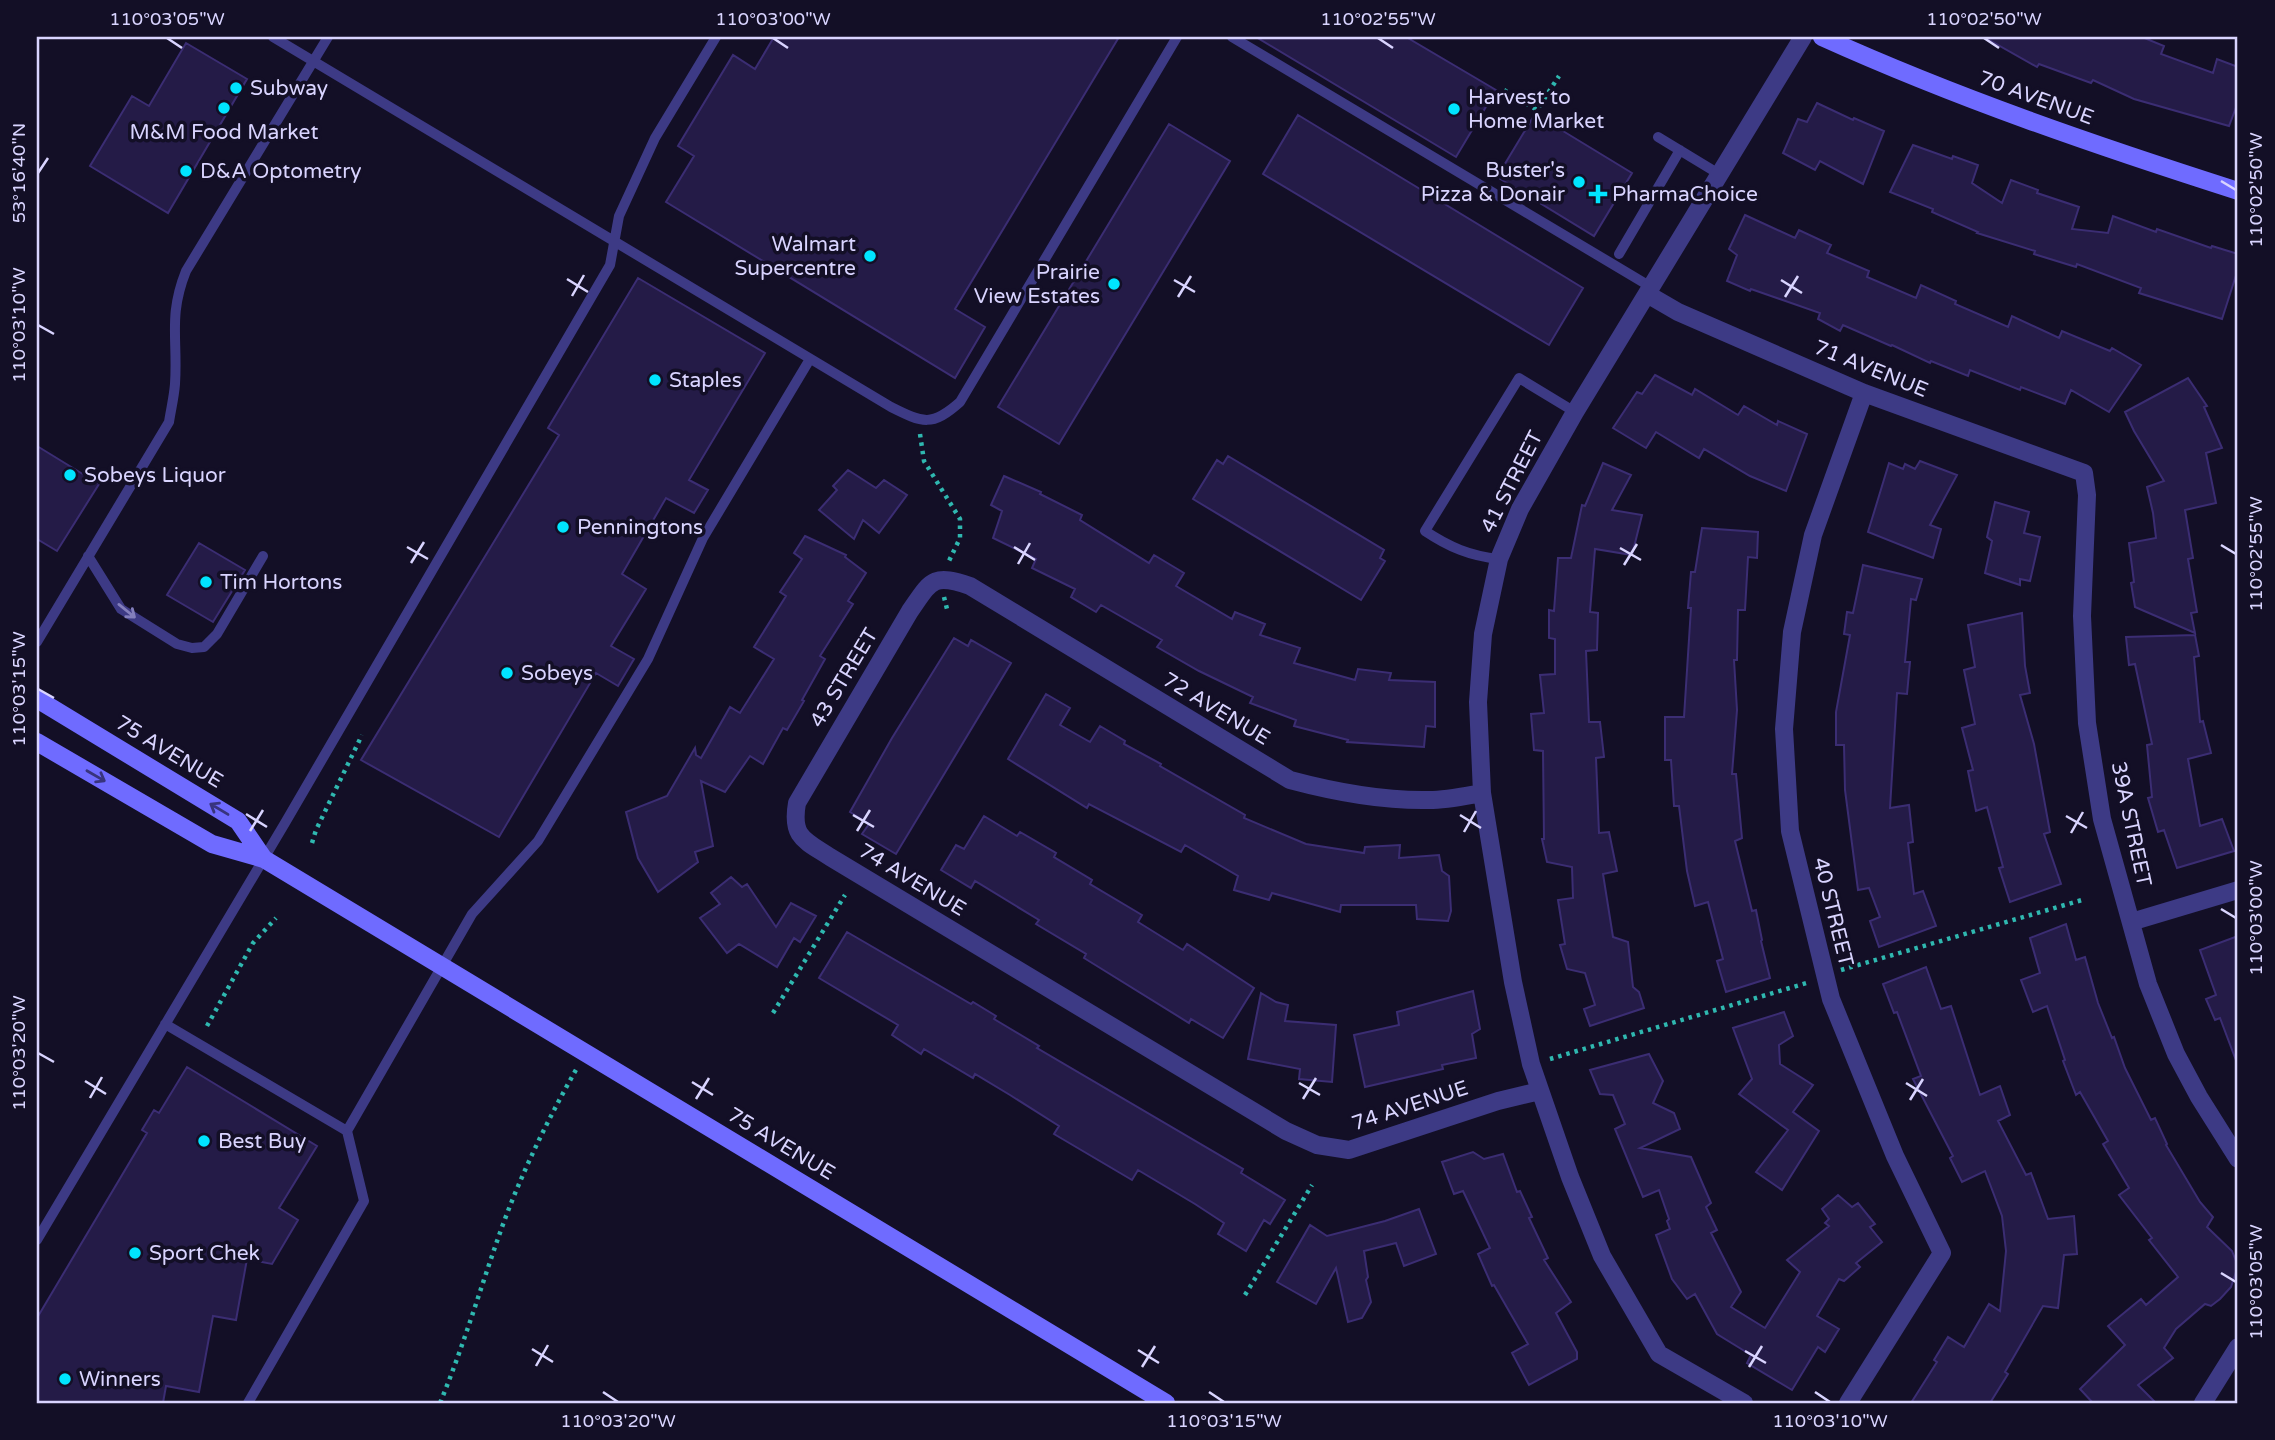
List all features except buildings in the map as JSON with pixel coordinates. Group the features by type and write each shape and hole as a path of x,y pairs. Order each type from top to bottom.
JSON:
{"main road":[{"name":"70 AVENUE","path":"1822,37 1994,108 2238,191"},
{"name":"75 AVENUE","path":"37,699 238,821 264,859"},
{"name":"75 AVENUE","path":"37,742 212,844 264,859 1166,1403"}],"street":[{"name":"41 STREET","path":"1539,1091 1513,982 1482,793 1478,702 1483,634 1499,559 1520,509 1575,412 1803,37"},
{"name":"71 AVENUE","path":"1649,290 1672,310 1864,393 2084,472"},
{"name":"40 STREET","path":"1848,1403 1942,1253 1895,1156 1831,999 1790,831 1784,729 1792,632 1813,535 1864,393"},
{"name":"39A STREET","path":"2084,472 2087,495 2082,616 2087,723 2102,818 2148,984 2176,1054 2238,1159"},
{"name":"72 AVENUE","path":"951,579 970,586 1290,780 1330,790 1377,797 1427,800 1482,793"},
{"name":"43 STREET","path":"795,818 797,803 910,611 930,583 951,579"},
{"name":"74 AVENUE","path":"795,818 801,838 830,857 1275,1124 1317,1145 1349,1150 1499,1101 1539,1091"},
{"path":"2131,922 2238,890"},
{"path":"1539,1091 1602,1255 1659,1354 1744,1403"},
{"path":"2203,1403 2238,1347"}],"lane":[{"path":"273,37 810,359 917,420 932,420 946,414 960,402 1177,37"},
{"path":"37,642 169,422 176,380 174,312 177,294 186,271 328,37"},
{"path":"37,1240 264,859 610,265 619,216 656,138 716,37"},
{"path":"1231,37 1649,290"},
{"path":"1658,137 1719,174"},
{"path":"1619,254 1680,150"},
{"path":"248,1403 364,1201 347,1131 472,914 538,841 648,659 703,538 810,359"},
{"path":"1499,559 1477,557 1457,550 1425,531 1519,377 1575,412"},
{"path":"88,556 121,609 177,644 192,648 204,647 217,634 263,556"},
{"path":"166,1024 347,1131"}],"path":[{"path":"1504,90 1537,110 1559,76"},
{"path":"917,420 924,461 960,519 960,538"},
{"path":"312,843 362,735"},
{"path":"773,1013 845,895"},
{"path":"1845,969 2082,900"},
{"path":"206,1026 253,943 276,918"},
{"path":"1554,1058 1804,983"},
{"path":"440,1403 463,1348 502,1225 548,1118 586,1053"},
{"path":"1245,1295 1312,1185"}],"place":[{"name":"Subway","path":"236,88"},
{"name":"M&M Food Market","path":"224,108"},
{"name":"Harvest to Home Market","path":"1454,109"},
{"name":"D&A Optometry","path":"186,171"},
{"name":"Buster's Pizza & Donair","path":"1579,182"},
{"name":"PharmaChoice","path":"1598,194"},
{"name":"Walmart Supercentre","path":"870,256"},
{"name":"Prairie View Estates","path":"1114,284"},
{"name":"Staples","path":"655,380"},
{"name":"Sobeys Liquor","path":"70,475"},
{"name":"Penningtons","path":"563,527"},
{"name":"Tim Hortons","path":"206,582"},
{"name":"Sobeys","path":"507,673"},
{"name":"Best Buy","path":"204,1141"},
{"name":"Sport Chek","path":"135,1253"},
{"name":"Winners","path":"65,1379"}]}
